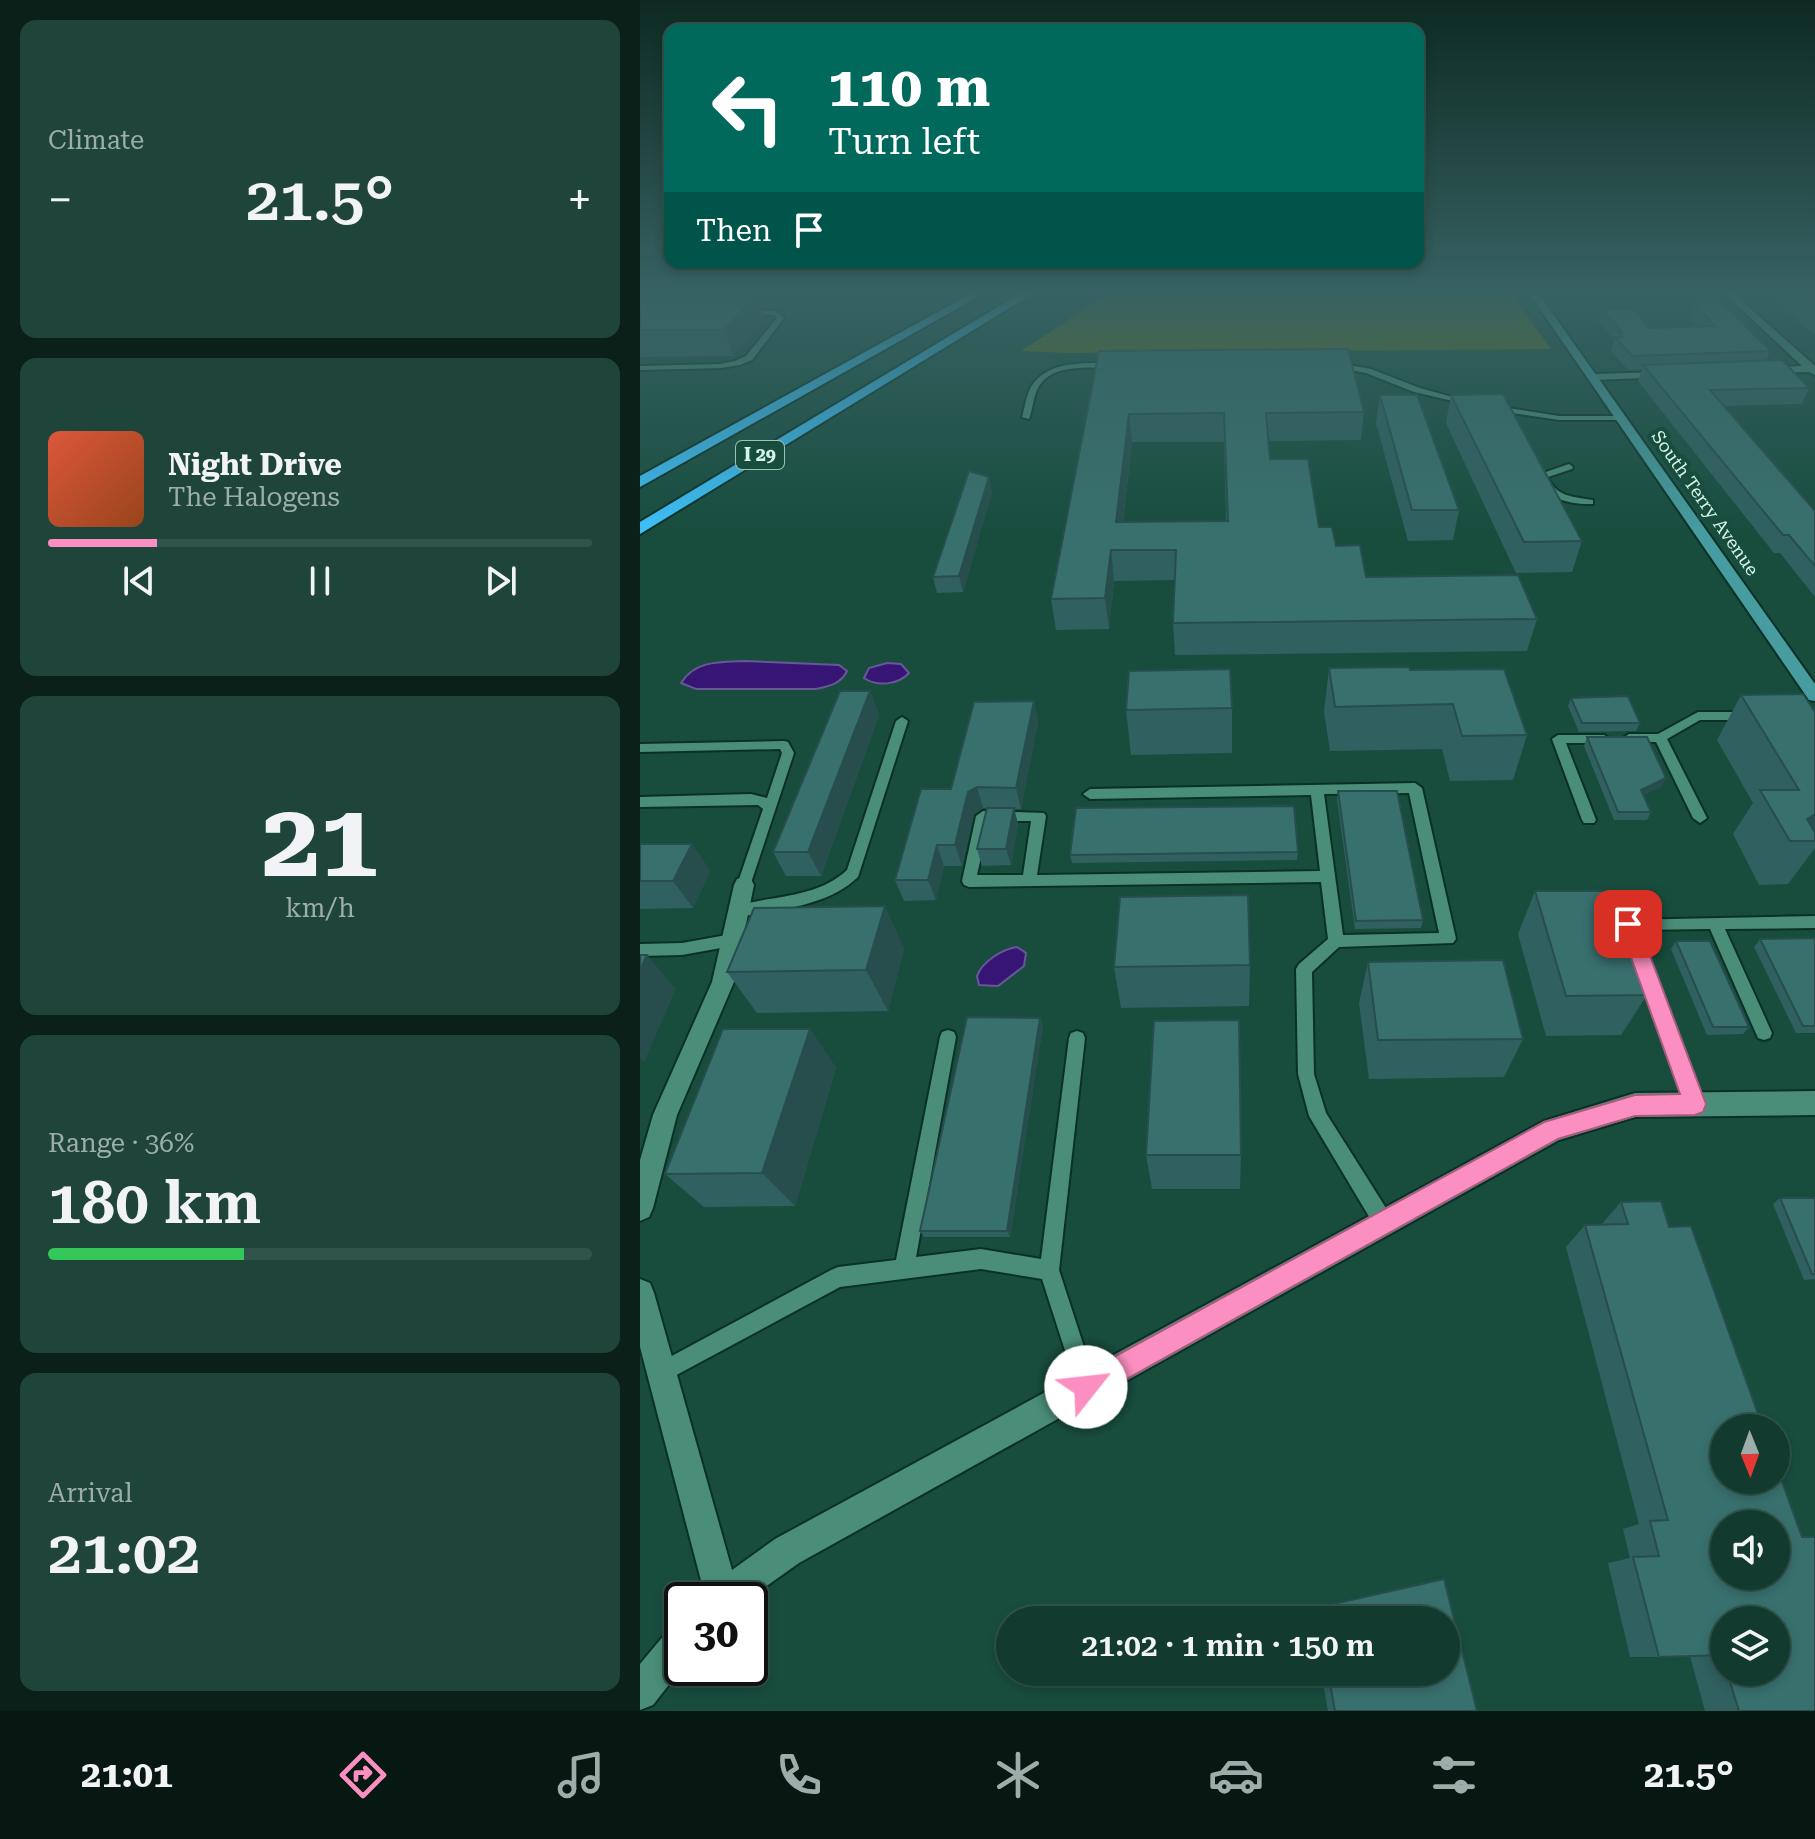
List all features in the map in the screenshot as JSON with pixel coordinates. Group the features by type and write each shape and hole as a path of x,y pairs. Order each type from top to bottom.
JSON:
{"highway":[{"name":"I 29","path":"640,482 836,373"},
{"name":"I 29","path":"640,529 897,373"}],"street":[{"name":"South Terry Avenue","path":"1590,373 1815,696"},
{"path":"1593,377 1671,374"},
{"path":"640,1208 665,1115 723,982 744,885"},
{"path":"743,1582 787,1551 1553,1130 1635,1105 1815,1103"},
{"path":"640,1293 716,1582"},
{"path":"640,1692 664,1662"}],"lane":[{"path":"1026,417 1035,384 1050,373"},
{"path":"1373,373 1417,390 1474,403"},
{"path":"1487,406 1559,418 1621,418"},
{"path":"1569,467 1543,476 1548,489 1555,495 1590,502"},
{"path":"1589,820 1558,739 1660,738 1698,716 1757,716"},
{"path":"738,911 828,891 844,884 853,873 902,721"},
{"path":"1660,738 1700,818"},
{"path":"640,748 784,745 788,753 744,885"},
{"path":"1090,794 1415,788 1448,939 1336,941 1304,969 1306,1074 1318,1116 1384,1223"},
{"path":"1317,789 1336,941"},
{"path":"640,802 751,799 762,801 771,808"},
{"path":"1029,880 1039,816 983,816 969,881 1328,876"},
{"path":"1695,1104 1628,924 1815,922"},
{"path":"1715,923 1764,1033"},
{"path":"640,950 682,949 732,940"},
{"path":"904,1268 948,1037"},
{"path":"1077,1038 1049,1270 1086,1387"},
{"path":"662,1372 838,1277 981,1259 1049,1270"}],"shaded area":[{"path":"745,661 839,665 847,671 838,682 816,689 696,689 681,683 701,666"},
{"path":"887,663 901,664 909,673 887,683 875,683 864,678 869,668"},
{"path":"1017,947 1026,953 1024,966 998,986 979,985 977,976 988,961 999,953"}],"building":[{"path":"1095,373 1354,373 1364,412 1266,413 1270,459 1308,459 1319,527 1332,527 1336,546 1360,545 1366,577 1518,575 1537,619 1173,623 1176,550 1111,550 1105,598 1051,599","holes":["1224,413 1228,521 1116,522 1129,414"]},
{"path":"1649,373 1794,373 1809,388 1710,390 1815,511 1815,566 1789,535 1783,535"},
{"path":"1503,394 1582,541 1524,542 1451,395"},
{"path":"1380,395 1417,395 1459,510 1412,510"},
{"path":"969,471 989,477 959,576 933,577"},
{"path":"1409,667 1410,670 1504,669 1527,735 1462,736 1453,704 1335,707 1329,668"},
{"path":"1230,669 1232,708 1126,710 1129,671"},
{"path":"840,691 870,691 808,852 773,852"},
{"path":"1803,694 1815,712 1815,814 1807,819 1815,833 1815,841 1790,841 1760,790 1799,790 1741,695"},
{"path":"1628,696 1640,723 1582,723 1571,698"},
{"path":"1034,701 1016,788 977,787 968,792 955,845 937,845 928,880 895,880 921,789 951,789 974,702"},
{"path":"1587,737 1647,737 1666,778 1641,790 1651,812 1618,812"},
{"path":"1338,791 1397,791 1423,920 1356,921"},
{"path":"1294,806 1298,852 1070,855 1076,808"},
{"path":"987,808 1014,808 1006,849 977,849"},
{"path":"640,844 692,844 673,881 640,881"},
{"path":"1535,891 1609,891 1647,995 1566,996"},
{"path":"1248,895 1250,965 1114,967 1120,897"},
{"path":"885,906 866,970 727,972 754,908"},
{"path":"1815,938 1815,1026 1803,1026 1760,939"},
{"path":"1676,941 1710,941 1749,1027 1713,1027"},
{"path":"640,955 647,955 640,970"},
{"path":"1503,960 1523,1039 1378,1040 1368,962"},
{"path":"967,1017 1040,1018 1007,1231 920,1231"},
{"path":"1239,1020 1241,1155 1146,1155 1154,1021"},
{"path":"723,1029 810,1029 762,1173 665,1174"},
{"path":"1780,1198 1815,1198 1815,1274 1812,1274"},
{"path":"1661,1201 1669,1227 1691,1226 1758,1414 1710,1414 1710,1494 1786,1494 1802,1537 1815,1537 1815,1711 1739,1711 1731,1686 1790,1686 1790,1606 1710,1606 1710,1655 1659,1657 1633,1557 1659,1556 1650,1521 1668,1520 1585,1225 1628,1224 1621,1202"},
{"path":"1444,1579 1451,1606 1325,1606"},
{"path":"1460,1643 1477,1711 1335,1711 1331,1686 1460,1686"}],"route":[{"path":"1086,1387 1553,1130 1635,1105 1695,1104 1628,924"}]}
